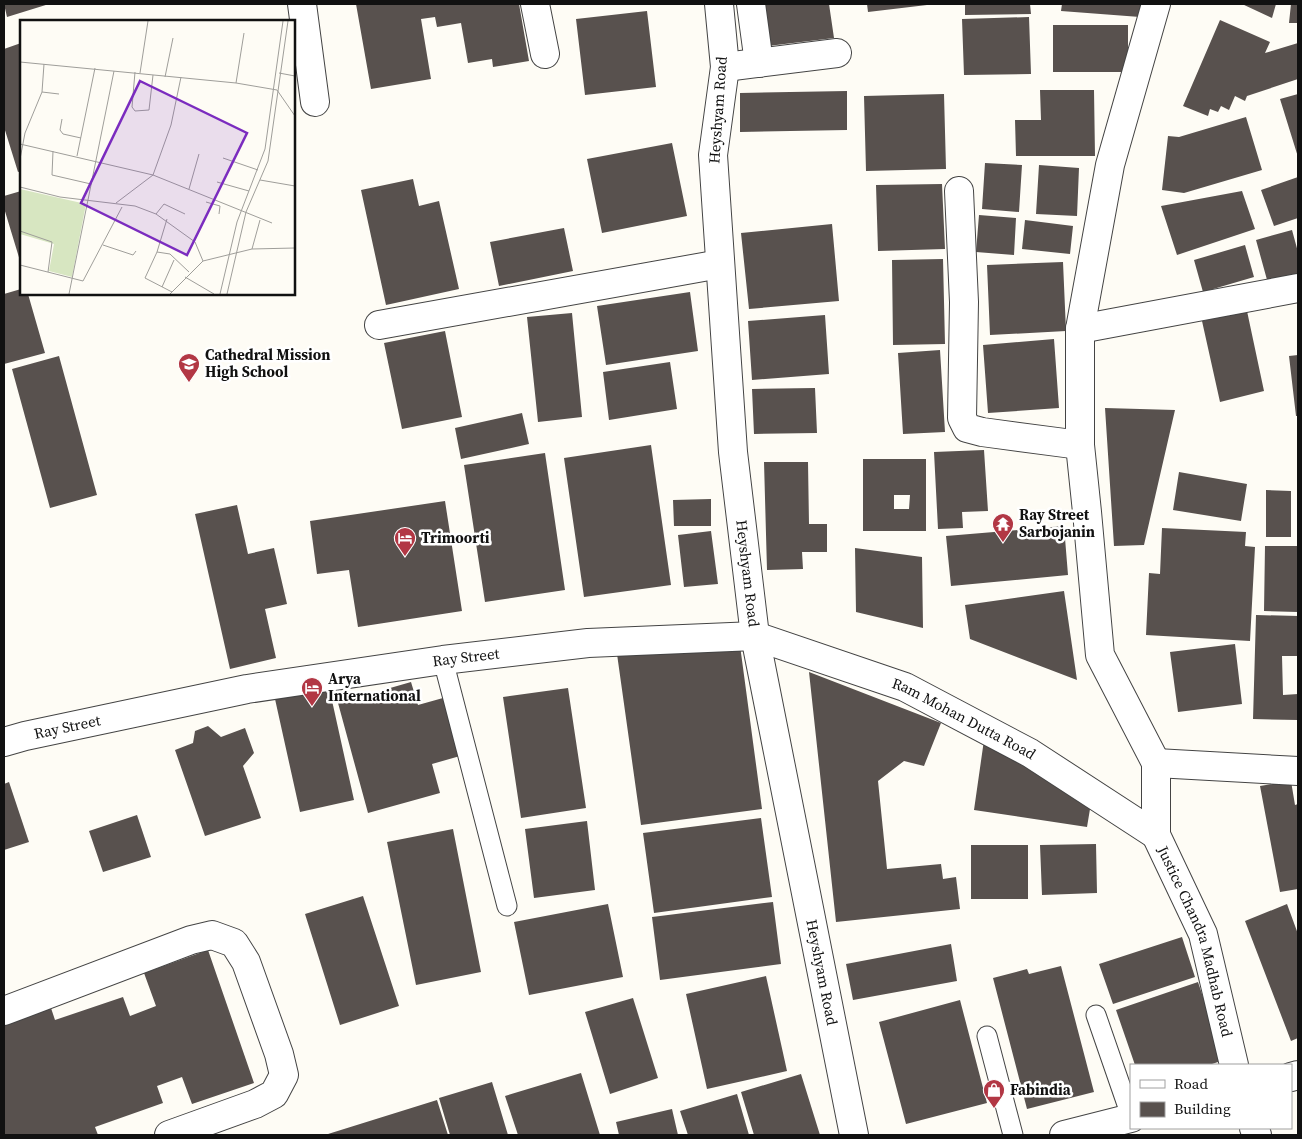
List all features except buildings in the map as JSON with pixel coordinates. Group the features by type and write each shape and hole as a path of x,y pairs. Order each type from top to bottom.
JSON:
{"street":[{"path":"302,4 315,102"},
{"path":"535,4 544,54"},
{"name":"Heyshyam Road","path":"719,4 724,68 713,155 733,452 755,636 854,1135"},
{"path":"751,4 760,63"},
{"name":"Justice Chandra Madhab Road","path":"1156,4 1110,165 1080,329 1080,445 1100,655 1156,763 1156,835 1203,934 1234,1064"},
{"path":"724,68 837,53"},
{"path":"959,191 964,302 962,418 967,428 982,432 1080,445"},
{"path":"379,326 720,264"},
{"path":"1080,329 1298,288"},
{"name":"Ray Street","path":"4,742 247,690 443,660 588,643 755,636"},
{"name":"Ram Mohan Dutta Road","path":"755,636 905,687 1030,753 1156,835"},
{"path":"1156,763 1298,771"},
{"path":"4,1011 191,940 212,935 234,943 246,962 280,1054 284,1075 274,1094 255,1104 169,1135"},
{"path":"1064,1135 1097,1131 1130,1117"}],"lane":[{"path":"443,660 507,906"},
{"path":"1096,1015 1130,1114"},
{"path":"987,1036 1013,1135"}],"place":[{"name":"Cathedral Mission High School","path":"189,383"},
{"name":"Ray Street Sarbojanin","path":"1003,543"},
{"name":"Trimoorti","path":"405,557"},
{"name":"Arya International","path":"312,707"},
{"name":"Fabindia","path":"994,1109"}]}
